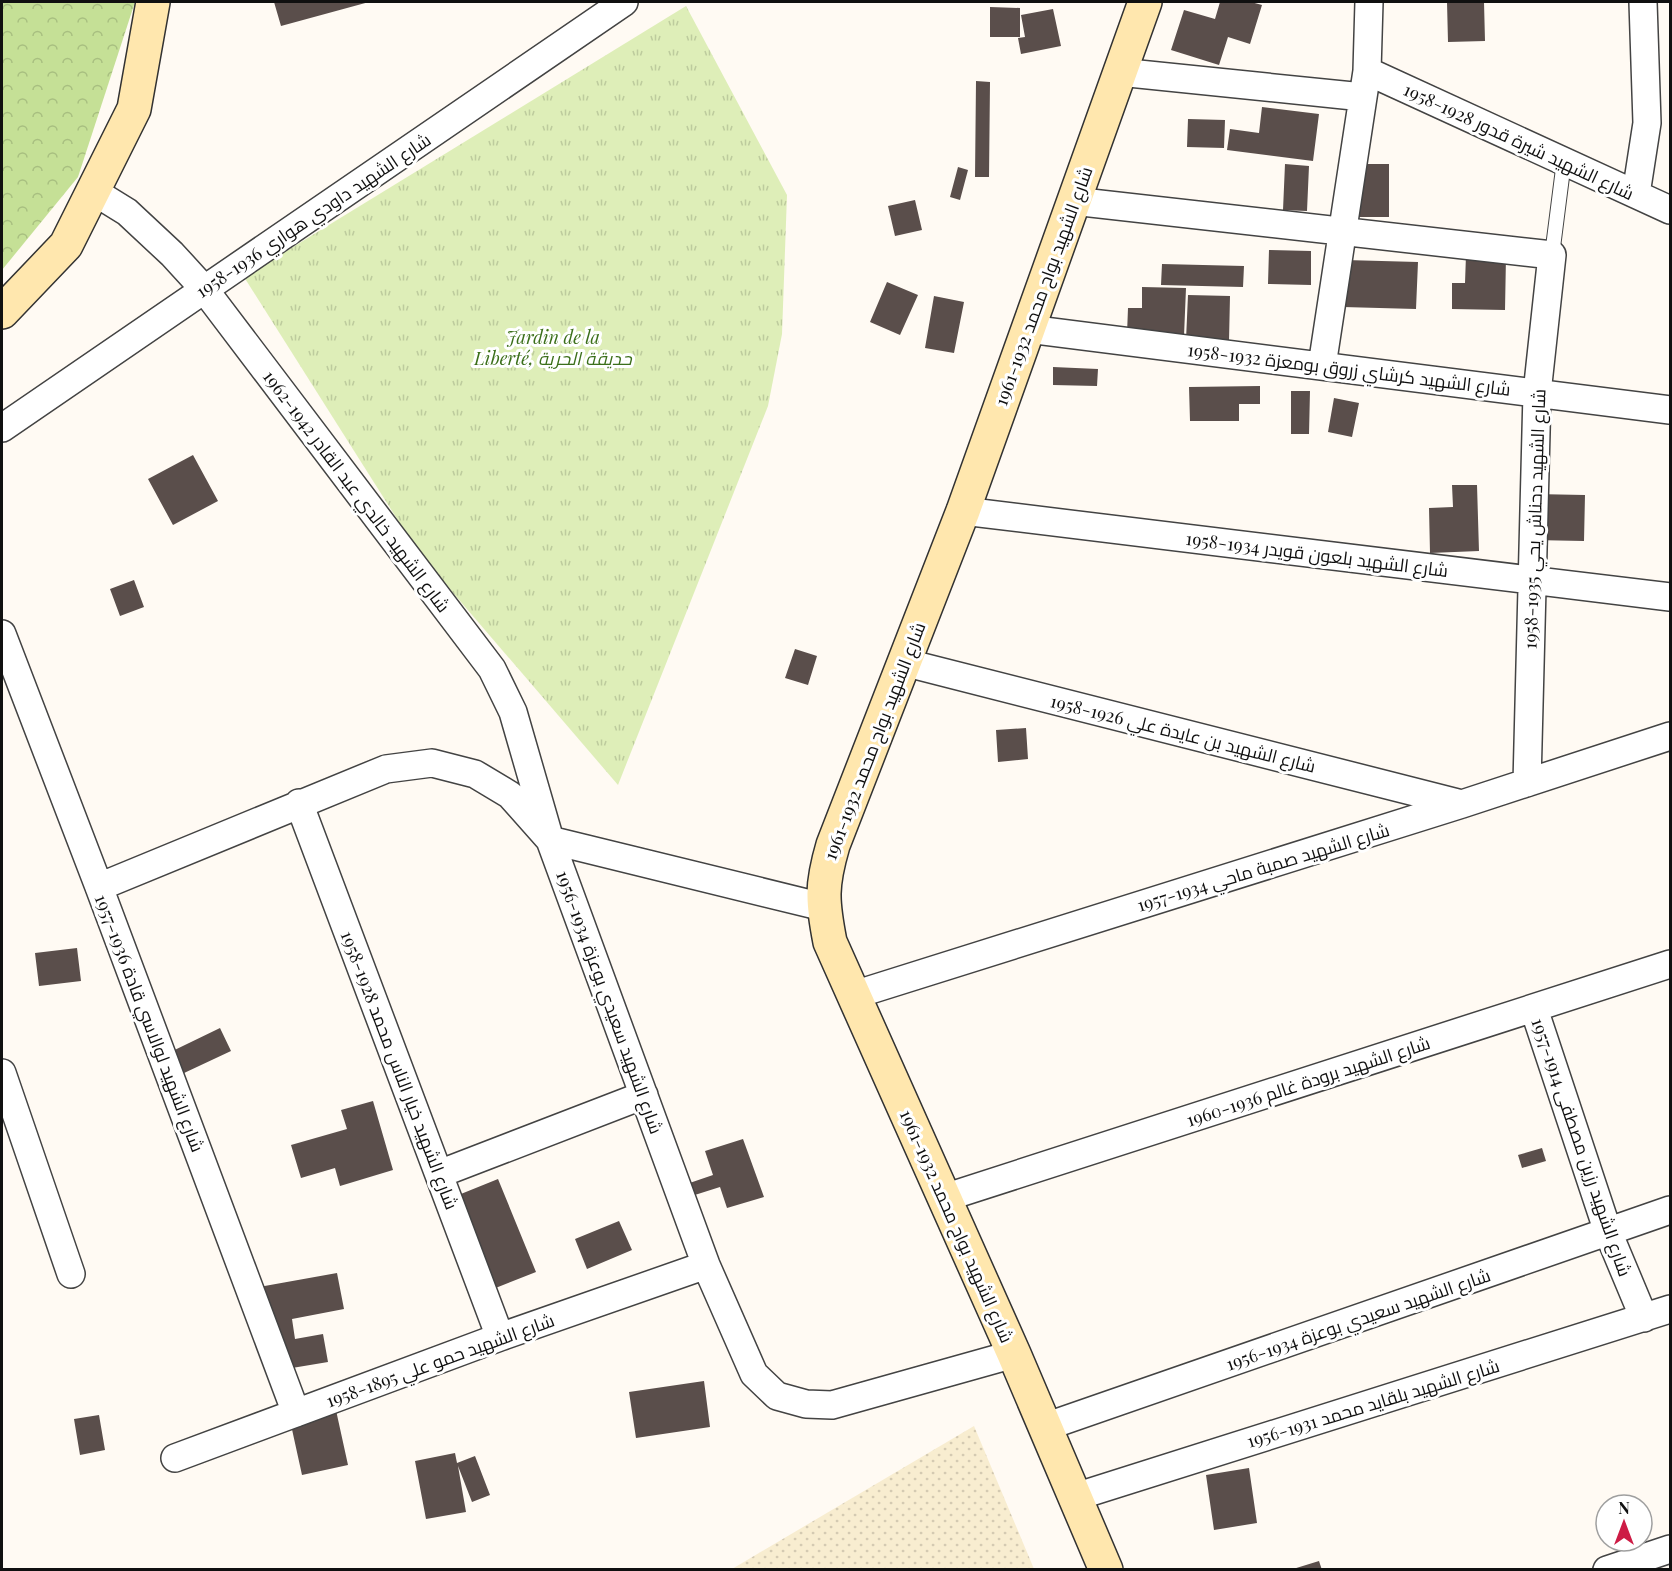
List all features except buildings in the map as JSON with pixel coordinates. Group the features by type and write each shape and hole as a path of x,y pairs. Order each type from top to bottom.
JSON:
{"street":[{"path":"2,312 66,245 134,109 153,2"},
{"name":"شارع الشهيد داودي هواري 1936-1958","path":"2,428 624,2"},
{"name":"شارع الشهيد بواح محمد 1932-1961","path":"1106,1569 1014,1354 830,942 823,907 824,876 832,845 963,511 1145,2"},
{"path":"1322,366 1365,84 1368,2"},
{"path":"1636,194 1659,122 1643,2"},
{"name":"شارع الشهيد شيرة قدور 1928-1958","path":"1119,72 1365,84 1564,161 1671,210"},
{"name":"شارع الشهيد خالدي عبد القادر 1942-1962","path":"93,191 127,212 172,254 204,289 492,669 513,712 550,840"},
{"path":"1073,201 1552,255"},
{"name":"شارع الشهيد دحناش يحي 1935-1958","path":"1527,783 1537,393 1552,255"},
{"name":"شارع الشهيد كرشاي زروق بومعزة 1932-1958","path":"1028,329 1671,411"},
{"name":"شارع الشهيد بلعون قويدر 1934-1958","path":"963,511 1671,597"},
{"name":"شارع الشهيد لوالاسي قادة 1936-1957","path":"2,634 296,1413"},
{"name":"شارع الشهيد بن عايدة علي 1926-1958","path":"903,662 1462,804"},
{"name":"شارع الشهيد صمبة ماحي 1934-1957","path":"854,995 1671,736"},
{"name":"شارع الشهيد سعيدي بوعزة 1934-1956","path":"99,887 386,769 432,763 475,774 510,795 550,840 706,1265 754,1374 777,1396 806,1404 832,1405 1014,1354"},
{"name":"شارع الشهيد خيار الناس محمد 1928-1958","path":"299,803 500,1337"},
{"path":"550,840 823,907"},
{"name":"شارع الشهيد برودة غالم 1936-1960","path":"944,1198 1671,964"},
{"name":"شارع الشهيد رزين مصطفى 1914-1957","path":"1534,1009 1608,1232 1644,1318"},
{"path":"2,1073 71,1274"},
{"path":"439,1174 644,1095"},
{"name":"شارع الشهيد سعيدي بوعزة 1934-1956","path":"1045,1427 1671,1210"},
{"name":"شارع الشهيد حمو علي 1895-1958","path":"176,1458 500,1337 706,1265"},
{"name":"شارع الشهيد بلقايد محمد 1931-1956","path":"1075,1497 1671,1309"},
{"path":"1608,1569 1671,1549"}],"lane":[{"path":"1552,255 1564,161"}],"shaded area":[{"path":"974,1426 1034,1569 732,1569"}],"green space":[{"path":"2,2 135,2 78,177 2,270"},
{"name":"Jardin de la Liberté, حديقة الحرية","path":"686,6 787,195 782,334 768,406 618,785 418,552 244,277"}]}
